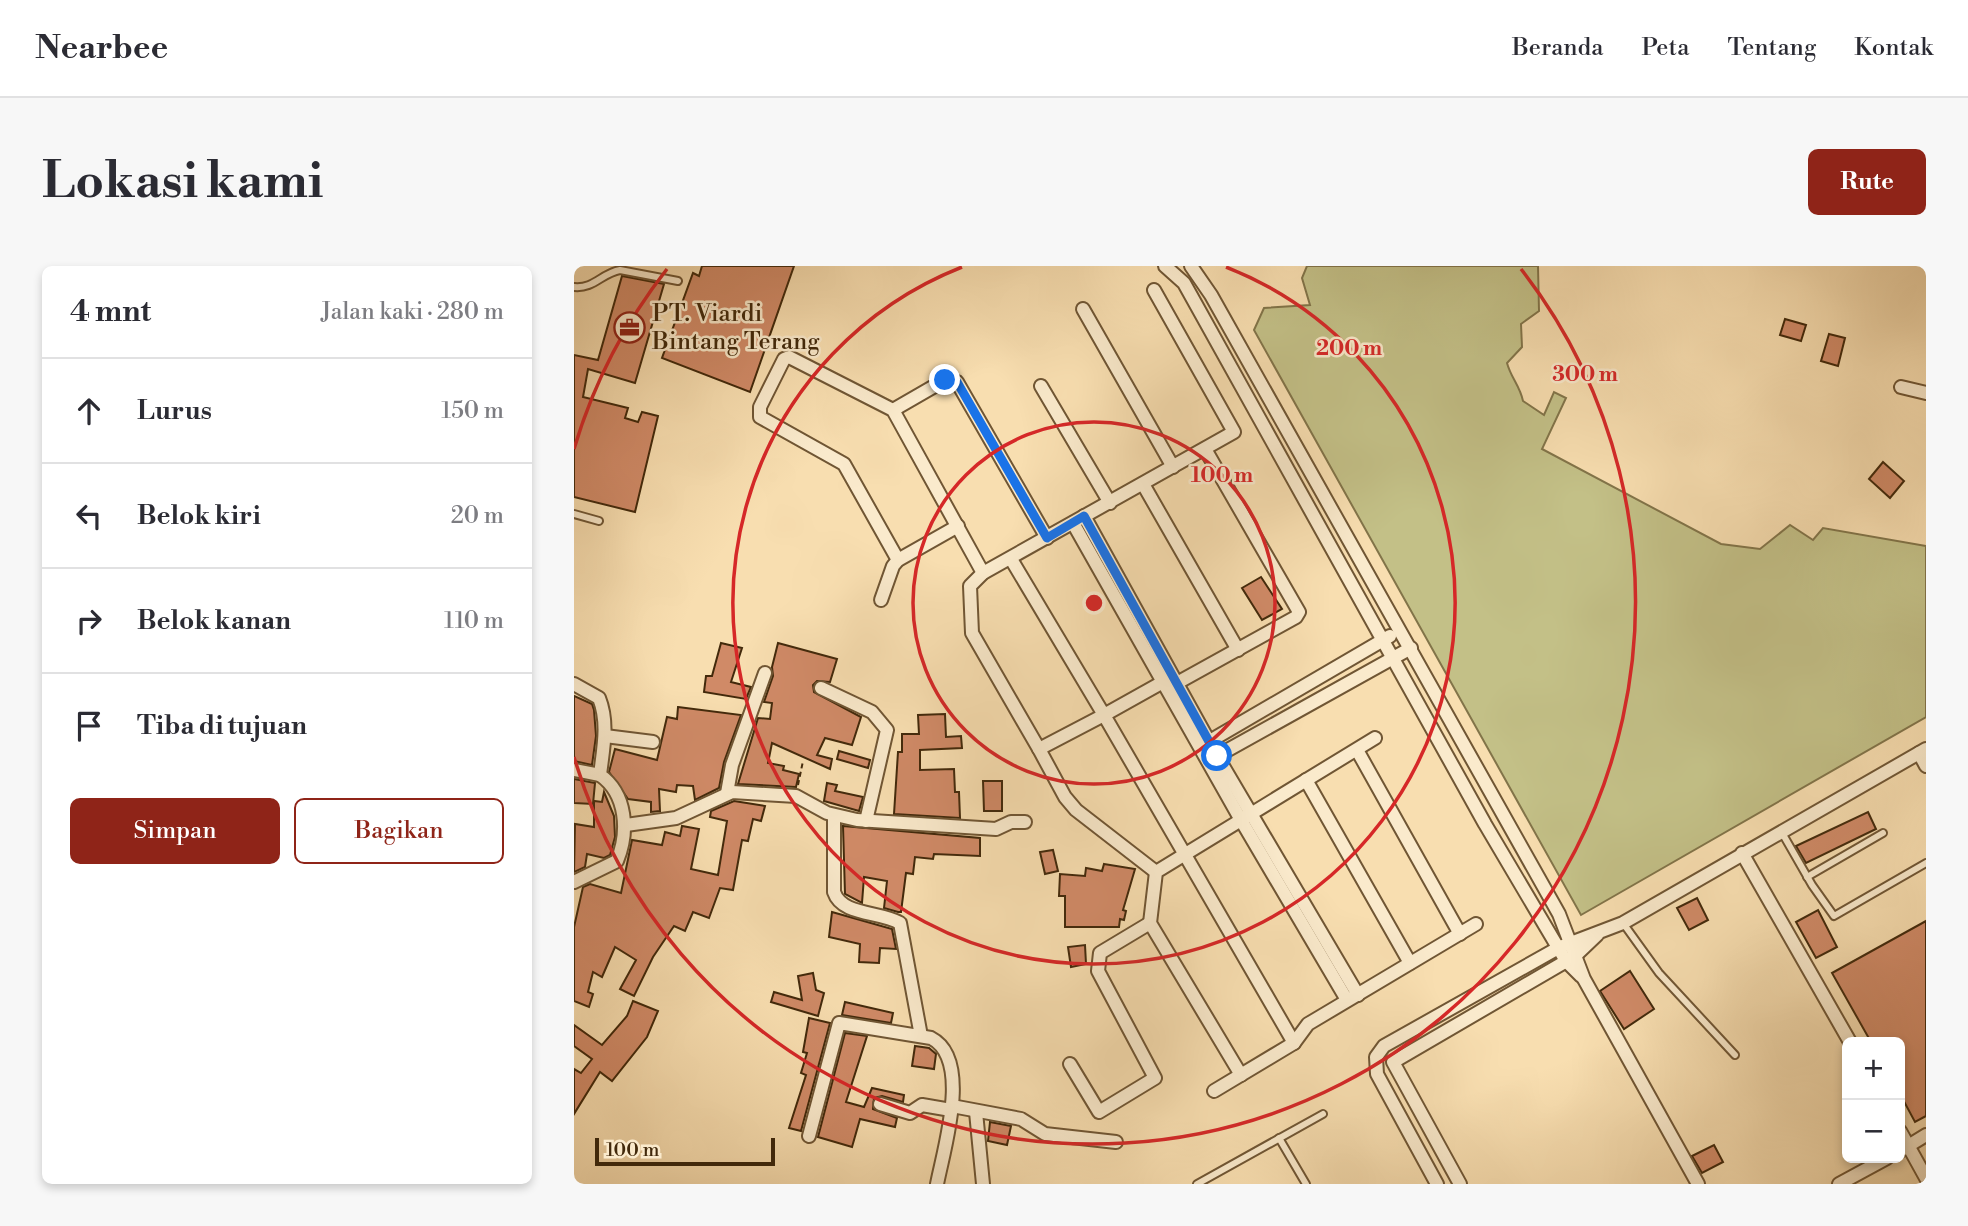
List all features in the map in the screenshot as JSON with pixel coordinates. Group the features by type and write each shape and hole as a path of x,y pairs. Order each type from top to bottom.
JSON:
{"street":[{"path":"1166,266 1184,283 1485,824 1565,944"},
{"path":"1191,266 1211,295 1411,648 1571,958 1698,1184"},
{"path":"1153,290 1234,432 983,573 970,586 972,633 1065,797 1076,810 1156,872"},
{"path":"1083,309 1173,467"},
{"path":"898,559 844,464 765,422 759,412 784,359 789,356 893,411 983,573"},
{"path":"893,411 945,380 957,382 1047,538"},
{"path":"1041,386 1110,503"},
{"path":"1901,387 1926,393"},
{"path":"1177,683 1296,617 1298,612 1205,449"},
{"path":"1143,484 1238,650"},
{"path":"1078,519 1177,683 1204,744"},
{"path":"1078,519 1163,682 1204,744 1352,998"},
{"path":"881,600 892,566 898,559 958,526"},
{"path":"1012,559 1294,1043"},
{"path":"1204,744 1401,630"},
{"path":"1212,758 1392,656 1411,648"},
{"path":"727,793 732,765 765,673"},
{"path":"1040,749 1163,682"},
{"path":"574,684 599,698 605,736 600,775"},
{"path":"821,688 872,712 887,730 866,821"},
{"path":"605,736 653,742"},
{"path":"1241,1075 1150,923 1156,872 1375,738"},
{"path":"1357,750 1460,934"},
{"path":"1437,1184 1377,1073 1376,1062 1384,1046 1565,944 1623,923 1922,751 1926,766"},
{"path":"574,770 600,775 614,786 626,828 617,860 574,882"},
{"path":"1306,780 1410,963"},
{"path":"626,828 676,818 727,793 796,796 834,816 866,821 996,829 1011,822 1025,822"},
{"path":"834,816 834,892 837,900 848,907 900,923 921,1036"},
{"path":"1742,853 1847,1037"},
{"path":"1070,1064 1099,1112 1155,1078 1098,971 1097,962 1100,953 1150,923"},
{"path":"1214,1091 1294,1043 1308,1024 1476,924"},
{"path":"1376,1062 1393,1062 1571,958 1600,932"},
{"path":"809,1136 838,1024 845,1023 899,1035 921,1036 940,1043 949,1057 952,1108 937,1184"},
{"path":"1393,1062 1460,1184"},
{"path":"880,1104 910,1113 922,1105 1021,1119 1045,1134 1116,1142"},
{"path":"976,1112 983,1184"},
{"path":"1905,1147 1926,1135"},
{"path":"1905,1149 1926,1178"},
{"path":"1839,1184 1877,1163"}],"lane":[{"path":"574,287 592,286 611,272 620,270 678,281"},
{"path":"574,514 599,521"},
{"path":"1782,831 1807,877 1836,916 1926,863"},
{"path":"1807,877 1883,833"},
{"path":"1623,923 1659,973 1735,1055"},
{"path":"1197,1184 1323,1114"},
{"path":"1279,1138 1306,1184"}],"path":[{"path":"796,796 803,761"}],"shaded area":[{"path":"1307,266 1538,266 1539,311 1521,324 1522,347 1507,363 1523,401 1544,415 1554,392 1566,398 1542,449 1721,544 1760,549 1790,525 1813,540 1823,528 1926,546 1926,717 1581,915 1254,330 1264,308 1310,305 1302,278"}],"building":[{"path":"702,266 794,266 750,392 662,358 693,273 699,276"},
{"path":"622,276 664,284 635,383 588,369 583,397 628,408 625,418 638,422 642,412 658,416 635,512 574,497 574,355 598,360"},
{"path":"1785,319 1806,325 1801,341 1780,335"},
{"path":"1829,334 1845,338 1838,366 1821,361"},
{"path":"1883,462 1904,481 1890,498 1869,479"},
{"path":"1261,577 1282,609 1262,620 1242,588"},
{"path":"721,643 742,648 731,682 751,687 746,699 704,692 706,676 712,676"},
{"path":"778,643 837,659 830,682 817,681 813,685 814,692 861,717 852,745 825,738 817,755 832,759 830,769 772,743 768,763 784,766 783,770 799,774 796,787 738,784 758,718 770,719 772,703 764,702 773,676 772,667"},
{"path":"574,696 592,704 594,710 596,736 592,765 574,761"},
{"path":"678,707 741,715 724,762 719,788 695,800 693,786 677,785 676,792 659,789 660,811 651,812 651,802 628,799 609,772 615,749 657,760 667,717 677,719"},
{"path":"945,714 946,737 961,736 962,748 920,750 920,770 954,769 955,792 959,792 960,818 894,814 898,752 902,752 902,734 919,734 918,715"},
{"path":"839,751 870,760 868,768 837,759"},
{"path":"574,779 595,783 593,804 574,803"},
{"path":"983,781 1002,781 1002,811 984,811"},
{"path":"827,783 837,785 835,791 863,797 859,811 824,801"},
{"path":"604,792 614,816 615,837 610,855 604,858 587,854 585,867 574,872 575,824 594,827 594,801 602,802"},
{"path":"734,801 765,806 761,821 753,819 748,841 742,840 733,890 720,888 709,918 693,912 685,931 674,926 653,957 634,996 620,989 636,960 615,947 602,977 593,972 588,992 593,994 589,1007 574,1001 574,927 583,887 590,884 621,893 632,840 662,845 665,832 680,836 682,826 699,829 691,869 718,875 727,821 710,817 711,811"},
{"path":"1868,812 1876,829 1806,863 1796,846"},
{"path":"843,826 980,838 980,856 934,854 933,859 915,857 913,874 906,873 901,912 898,912 884,908 887,881 864,877 862,903 845,894"},
{"path":"1053,850 1058,871 1045,874 1040,852"},
{"path":"1104,864 1135,869 1123,910 1126,911 1124,920 1120,919 1119,927 1065,927 1065,896 1059,896 1060,874 1085,876 1086,868 1102,871"},
{"path":"1697,898 1708,920 1689,930 1677,908"},
{"path":"1818,910 1837,947 1816,958 1796,922"},
{"path":"832,912 892,929 896,949 880,948 879,963 859,962 860,944 829,937"},
{"path":"1926,921 1926,1116 1915,1122 1905,1103 1905,1037 1868,1037 1832,973"},
{"path":"1085,945 1086,964 1071,967 1068,947"},
{"path":"1630,971 1654,1009 1624,1029 1600,991"},
{"path":"813,973 816,990 824,993 818,1016 771,1002 774,992 802,1000 798,976"},
{"path":"633,1001 658,1011 647,1037 612,1081 600,1072 574,1114 574,1069 581,1073 592,1059 574,1046 574,1025 602,1045 627,1016"},
{"path":"845,1002 893,1013 891,1023 842,1015"},
{"path":"809,1018 830,1023 801,1131 789,1128 806,1075 801,1073 807,1053 803,1052"},
{"path":"845,1033 867,1036 846,1102 864,1107 872,1088 904,1095 903,1102 882,1096 874,1098 873,1109 897,1118 895,1127 860,1119 852,1147 818,1137"},
{"path":"915,1046 929,1048 936,1054 934,1069 912,1066"},
{"path":"990,1122 1011,1126 1007,1145 988,1141"},
{"path":"1714,1145 1723,1162 1702,1173 1692,1156"}],"place":[{"name":"PT. Viardi Bintang Terang","path":"629,328"}],"route":[{"path":"945,380 957,382 1047,538 1084,516 1217,756"}]}
